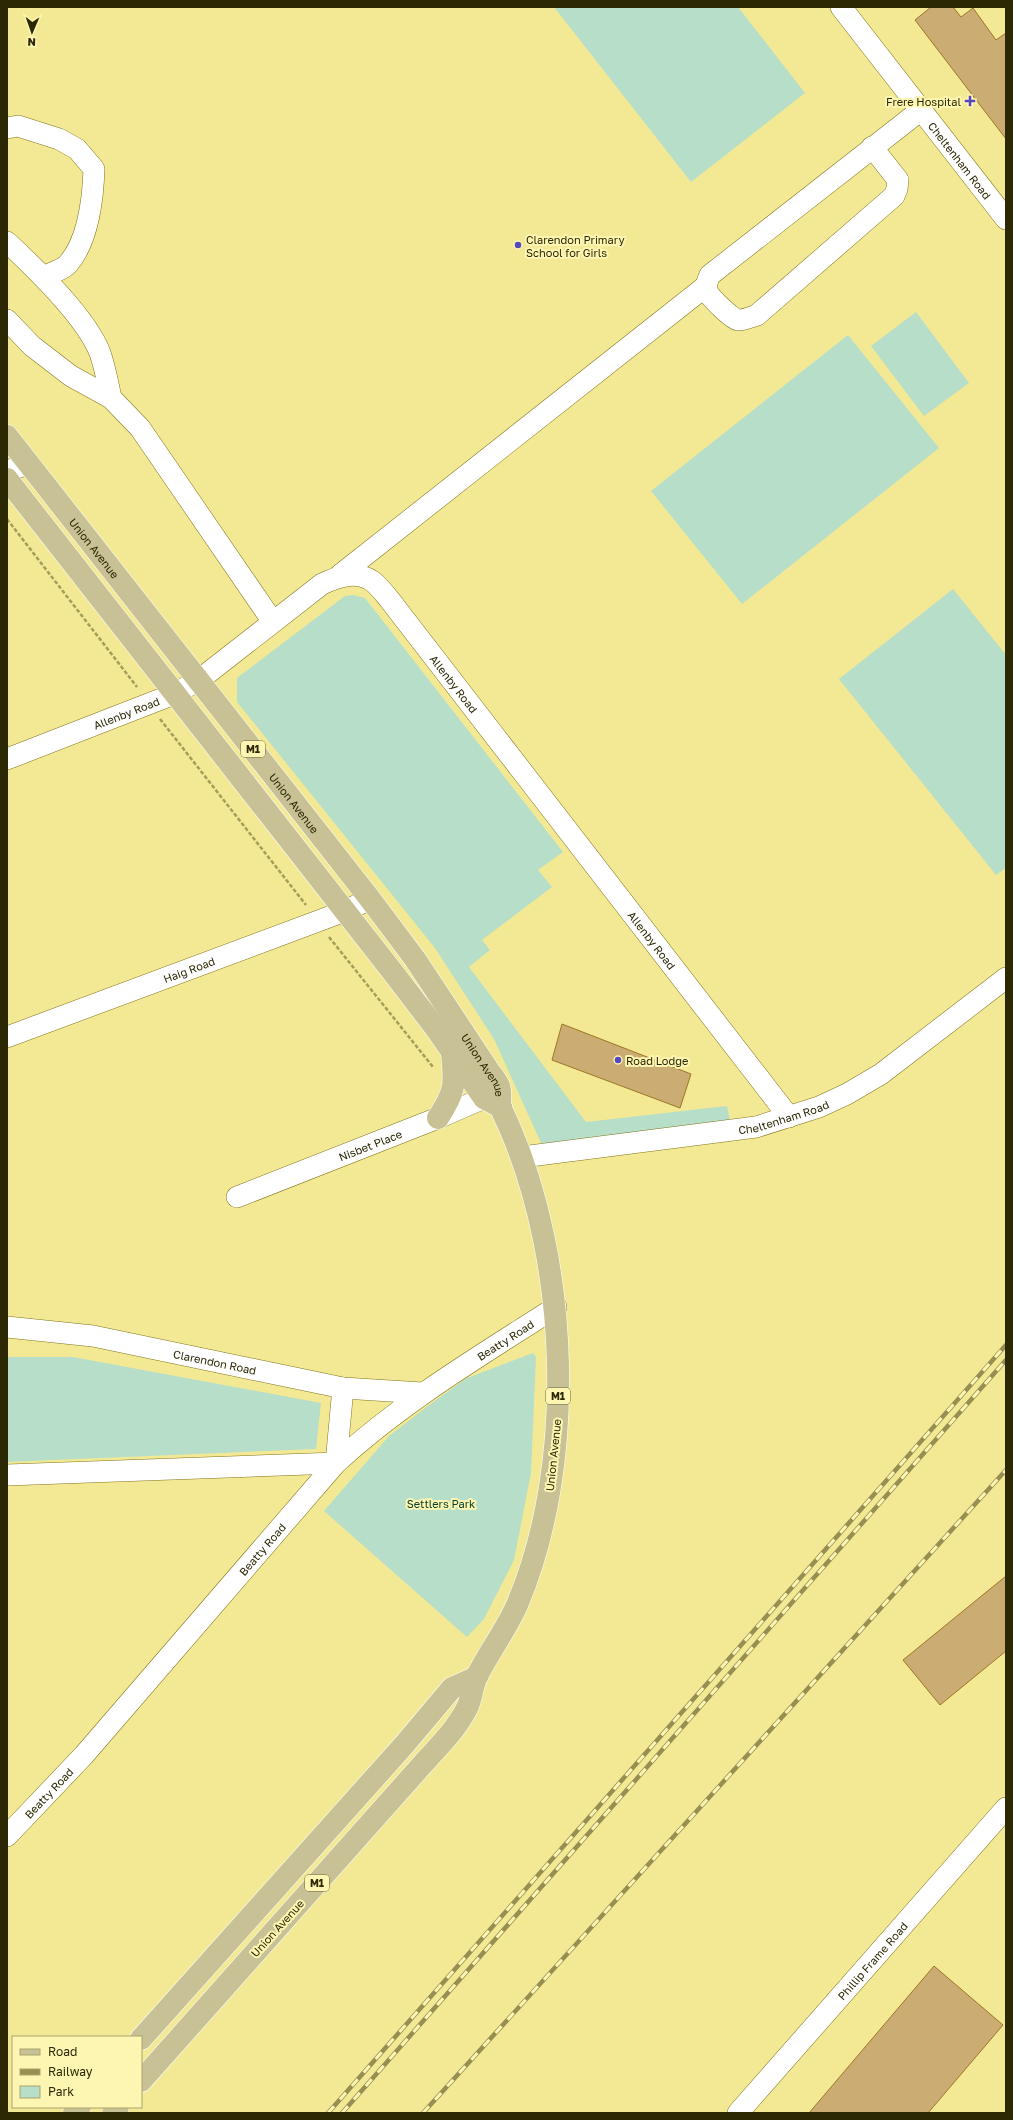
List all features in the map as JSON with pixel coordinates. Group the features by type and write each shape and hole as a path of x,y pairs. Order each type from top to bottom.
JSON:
{"main road":[{"name":"Union Avenue","path":"7,436 370,899 415,959 494,1097 522,1157 550,1264 556,1307 558,1402 553,1470 547,1502 535,1553 518,1604 500,1640 477,1677 468,1708 454,1728 142,2080"},
{"name":"Union Avenue","path":"7,479 174,694 345,910 437,1030 452,1052 494,1097"},
{"path":"438,1118 451,1098 453,1087 452,1052"},
{"name":"M1","path":"142,2037 404,1745 452,1688 477,1677"}],"street":[{"name":"Cheltenham Road","path":"841,7 1006,219"},
{"path":"340,575 706,286 710,275 921,110"},
{"path":"7,128 18,126 59,139 77,149 94,169 90,215 80,242 68,264 44,277"},
{"path":"706,286 709,293 731,316 737,320 756,315 894,196 897,189 898,180 872,147"},
{"path":"7,242 44,277 84,326 100,353 111,398"},
{"path":"7,320 32,346 71,376 111,398 140,428 274,622"},
{"path":"7,471 28,464"},
{"name":"Allenby Road","path":"7,759 174,694 199,680 322,584 340,575 357,576 372,580 389,599 789,1117"},
{"name":"Haig Road","path":"7,1037 317,921 370,899"},
{"name":"Cheltenham Road","path":"522,1157 756,1126 819,1107 847,1094 881,1074 1006,978"},
{"name":"Nisbet Place","path":"237,1197 494,1097"},
{"name":"Beatty Road","path":"7,1836 84,1755 336,1463 360,1440 422,1393 556,1307"},
{"name":"Clarendon Road","path":"7,1327 93,1336 343,1388 422,1393"},
{"path":"7,1475 336,1463 343,1388"},
{"name":"Phillip Frame Road","path":"738,2113 1006,1808"}],"path":[{"path":"7,519 132,679 147,704 242,821 338,951 434,1069"}],"green space":[{"path":"554,7 738,7 805,93 691,182"},
{"path":"916,312 969,383 924,416 871,346"},
{"path":"848,335 939,448 742,604 651,491"},
{"path":"953,589 1006,655 1006,868 996,875 839,679"},
{"path":"353,595 365,598 563,852 538,870 552,887 482,940 490,950 469,967 586,1122 727,1106 730,1121 542,1145 494,1039 435,948 237,702 237,678 345,596"},
{"name":"Settlers Park","path":"533,1353 536,1357 531,1473 514,1560 484,1619 467,1637 324,1511 389,1436 429,1405 467,1378"},
{"path":"7,1357 73,1357 321,1403 316,1449 7,1462"}],"building":[{"path":"931,7 953,7 961,17 973,8 996,40 1006,33 1006,139 915,20"},
{"name":"Road Lodge","path":"562,1024 691,1074 680,1108 552,1060"},
{"path":"1006,1576 1006,1651 940,1705 903,1660"},
{"path":"934,1966 1003,2025 928,2113 809,2113"}],"railway":[{"path":"328,2113 1006,1345"},
{"path":"342,2113 1006,1360"},
{"path":"423,2113 1006,1470"}],"place":[{"name":"Frere Hospital","path":"970,101"},
{"name":"Clarendon Primary School for Girls","path":"518,245"},
{"name":"Road Lodge","path":"618,1060"}]}
